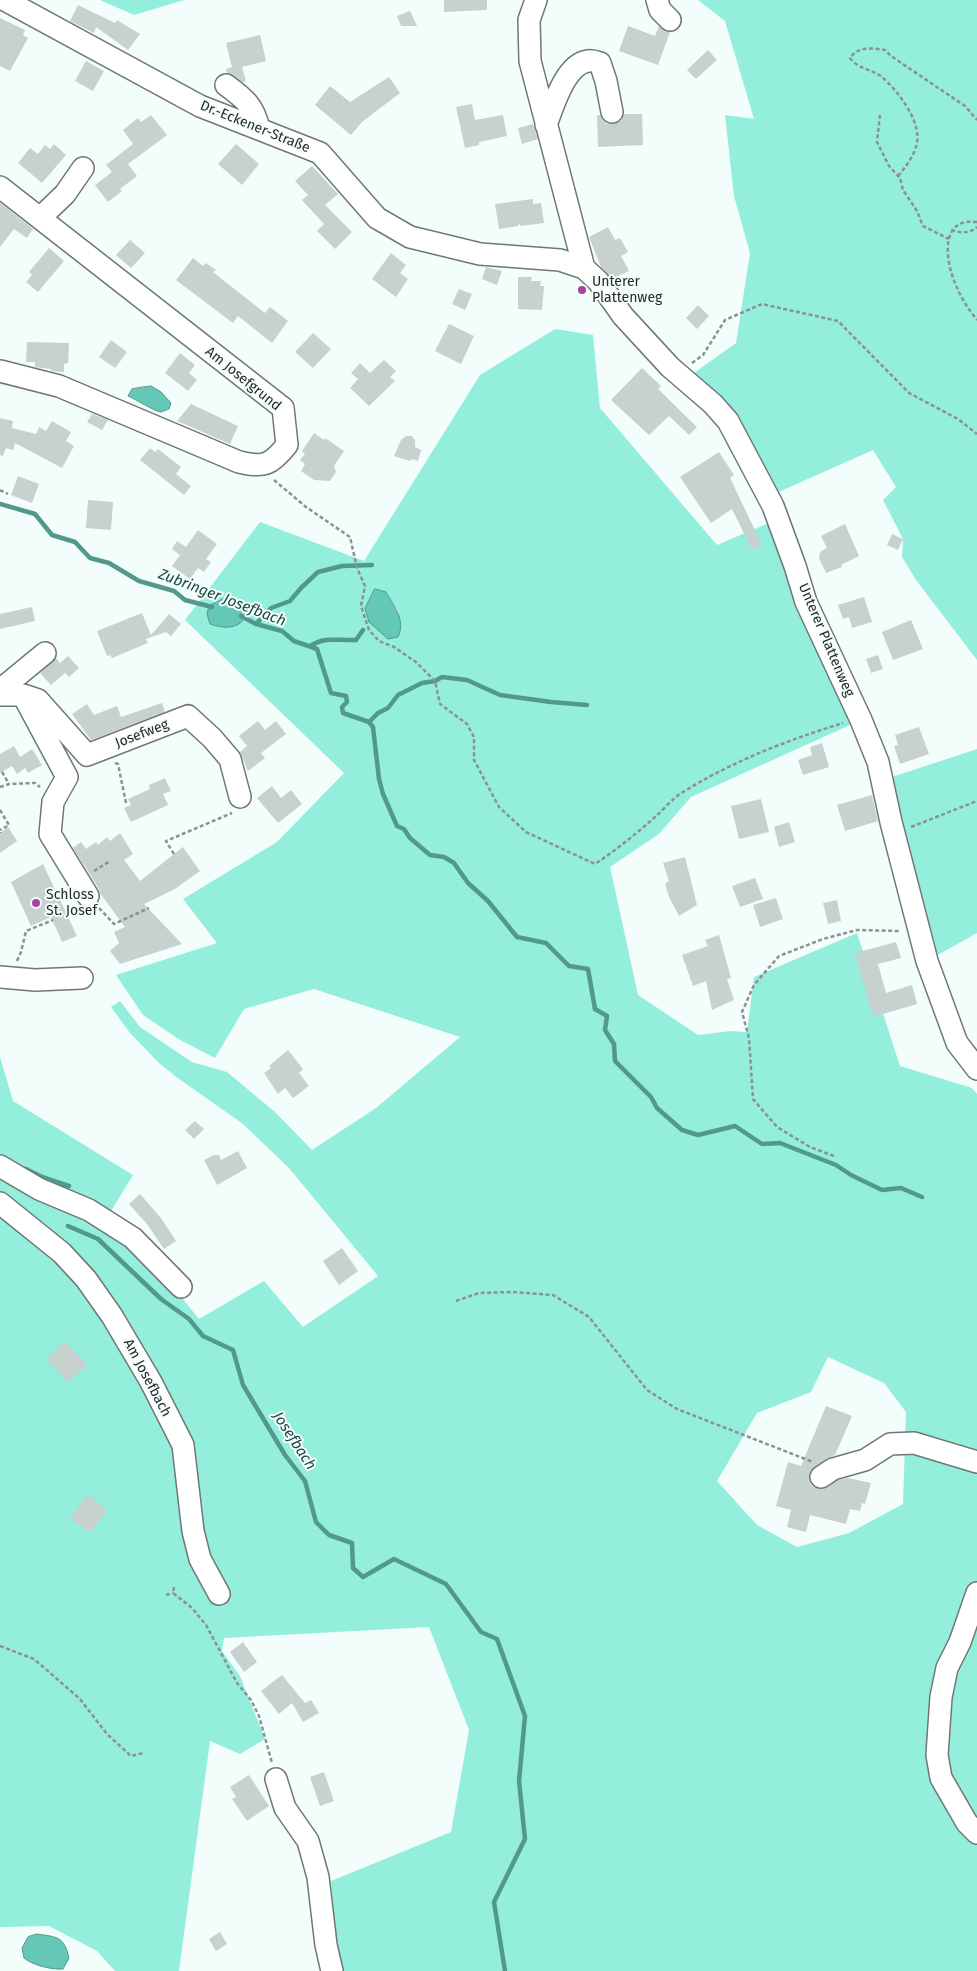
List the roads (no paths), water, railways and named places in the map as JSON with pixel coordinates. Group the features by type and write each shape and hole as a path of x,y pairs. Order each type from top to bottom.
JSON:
{"street":[{"name":"Dr.-Eckener-Straße","path":"5,0 200,106 320,153 377,218 410,237 480,254 560,260 584,268"},
{"name":"Unterer Plattenweg","path":"536,0 529,20 530,61 584,268 598,281 623,316 677,373 713,404 728,421 773,506 806,602 860,717 878,762 927,961 957,1043 977,1069"},
{"path":"657,0 660,10 670,20"},
{"path":"546,126 565,79 578,65 589,61 600,63 606,81 612,112"},
{"path":"226,85 247,100 257,118 259,129"},
{"path":"40,218 65,194 83,168"},
{"name":"Am Josefgrund","path":"0,187 283,408 287,445 276,459 257,466 230,458 59,386 0,371"},
{"path":"0,690 45,653"},
{"name":"Josefweg","path":"0,695 23,695 38,700 87,755 188,716 212,738 230,759 240,797"},
{"path":"23,695 66,777 54,800 50,834 88,896"},
{"path":"5,977 34,980 82,978"},
{"path":"0,1166 39,1189 89,1210 133,1238 181,1287"},
{"name":"Am Josefbach","path":"0,1203 62,1254 86,1279 112,1316 151,1382 183,1445 193,1531 200,1559 219,1594"},
{"path":"827,1473 865,1460 890,1444 914,1443 976,1461"},
{"path":"977,1592 960,1642 947,1668 941,1697 937,1755 941,1778 967,1823 977,1833"},
{"path":"276,1779 285,1808 308,1841 318,1878 326,1945 332,1971"}],"waterway":[{"name":"Zubringer Josefbach","path":"0,504 35,514 52,535 75,542 90,558 109,563 139,581 174,591 185,600 212,607"},
{"path":"256,624 271,608 290,601 318,572 342,566 372,565"},
{"name":"Zubringer Josefbach","path":"241,616 256,624 282,631 294,641 317,649 331,693 346,696 347,702 342,707 343,713 369,722 373,727 379,779 383,794 397,826 404,829 410,838 430,855 444,857 454,863 468,883 488,901 517,937 546,943 569,966 588,969 595,1009 607,1016 605,1030 614,1044 615,1061 651,1097 657,1108 682,1130 698,1135 735,1126 762,1144 780,1143 836,1165 851,1175 882,1190 901,1188 922,1197"},
{"path":"310,646 327,640 356,640 363,630"},
{"path":"369,722 378,713 388,708 398,695 422,683 435,681 442,677 467,680 500,695 587,705"},
{"name":"Josefbach","path":"26,1169 42,1177 69,1186"},
{"name":"Josefbach","path":"68,1226 98,1239 161,1299 189,1319 203,1336 233,1350 243,1385 285,1455 305,1481 316,1522 329,1535 352,1543 353,1568 363,1577 394,1559 446,1584 481,1632 497,1639 525,1716 519,1781 525,1839 494,1902 505,1971"}],"place":[{"name":"Unterer Plattenweg","path":"582,290"},
{"name":"Schloss St. Josef","path":"36,903"}]}
